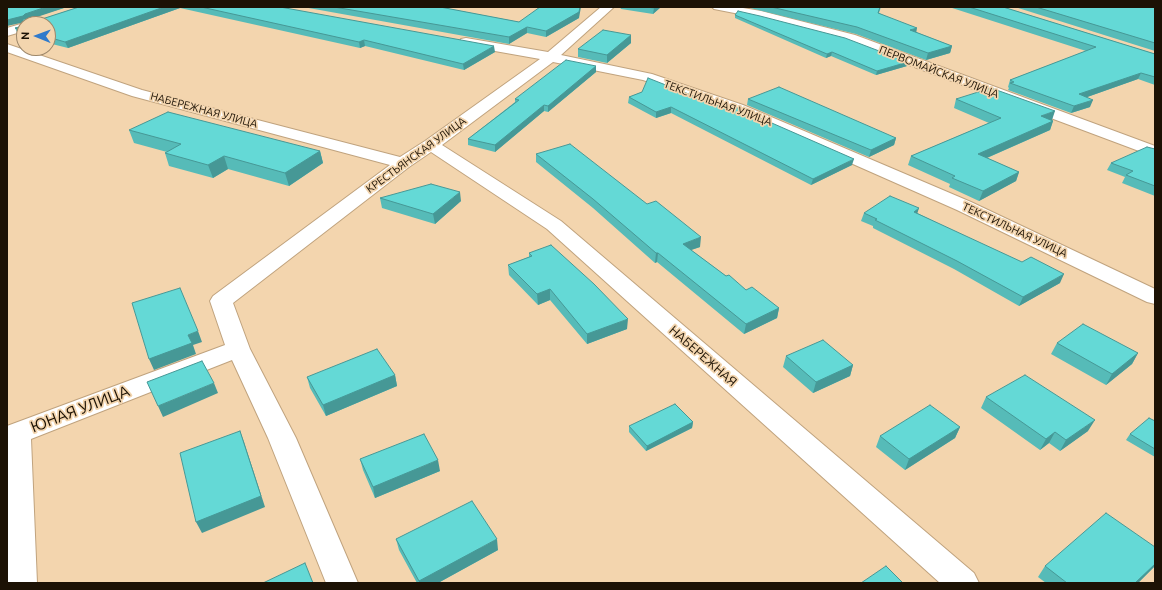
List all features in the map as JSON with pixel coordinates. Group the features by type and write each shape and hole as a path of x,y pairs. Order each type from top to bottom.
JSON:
{"street":[{"name":"КРЕСТЬЯНСКАЯ УЛИЦА","path":"238,349 221,301 403,162 431,145 551,57 608,7"},
{"name":"ПЕРВОМАЙСКАЯ УЛИЦА","path":"718,7 761,14 850,38 1155,152"},
{"name":"ТЕКСТИЛЬНАЯ УЛИЦА","path":"450,39 551,57 647,77 738,108 964,206 1155,297"},
{"name":"НАБЕРЕЖНАЯ УЛИЦА","path":"7,48 137,93 403,162"},
{"name":"НАБЕРЕЖНАЯ","path":"431,145 554,225 963,583"},
{"name":"ЮНАЯ УЛИЦА","path":"21,583 17,433 238,349"},
{"path":"238,349 282,438 342,583"}],"building":[{"path":"7,7 46,7 23,16 16,16 16,18 7,20"},
{"path":"79,7 164,7 65,42 56,39 56,16 51,16"},
{"path":"201,7 280,7 494,46 463,64 364,40 359,42"},
{"path":"334,7 440,7 519,22 540,7 580,7 579,12 546,31 527,27 509,37"},
{"path":"771,7 880,7 878,13 917,28 910,30 952,46 928,53 857,27"},
{"path":"969,7 1003,7 1155,54 1155,77 1141,73 1079,94 1093,100 1074,106 1010,83 1014,82 1010,80 1096,47"},
{"path":"1036,7 1155,7 1155,43"},
{"path":"738,11 845,38 908,62 877,71 832,52 827,54 735,15"},
{"path":"603,30 631,35 607,55 578,49"},
{"path":"566,60 596,66 548,106 544,105 495,145 468,139 519,100 515,99"},
{"path":"648,78 724,108 730,105 733,106 854,159 813,179 671,107 656,112 629,97 642,92"},
{"path":"779,87 896,138 871,150 748,99"},
{"path":"991,88 1055,111 1041,116 1053,121 978,154 1019,172 983,191 952,178 955,176 911,156 1001,118 956,99"},
{"path":"168,112 320,151 285,173 224,156 208,165 165,153 181,144 129,130"},
{"path":"570,144 647,204 656,201 701,237 683,244 726,276 729,275 746,290 752,287 779,308 746,324 658,253 656,253 593,199 536,154"},
{"path":"1147,147 1155,149 1155,186 1126,175 1133,171 1111,163"},
{"path":"431,184 460,192 433,214 380,198"},
{"path":"890,196 919,208 914,212 1022,262 1031,257 1064,274 1023,297 864,213"},
{"path":"551,245 594,284 628,319 587,334 550,289 537,294 508,265 532,256 529,253"},
{"path":"180,288 198,331 188,335 192,343 149,359 132,303"},
{"path":"1083,324 1138,353 1112,374 1057,343"},
{"path":"823,340 853,365 816,382 786,356"},
{"path":"377,349 395,375 323,405 307,377"},
{"path":"202,361 214,383 158,406 147,382"},
{"path":"1025,375 1095,420 1066,440 1055,432 1046,439 986,397"},
{"path":"675,404 693,422 647,446 629,426"},
{"path":"930,405 960,427 909,459 880,436"},
{"path":"1149,418 1155,421 1155,449 1130,434"},
{"path":"240,431 261,496 196,522 180,453"},
{"path":"424,434 438,460 373,487 360,459"},
{"path":"472,501 497,539 419,581 396,539"},
{"path":"1106,513 1155,547 1155,564 1135,583 1067,583 1045,566"},
{"path":"305,563 313,583 263,583"},
{"path":"886,566 903,583 861,583"}]}
